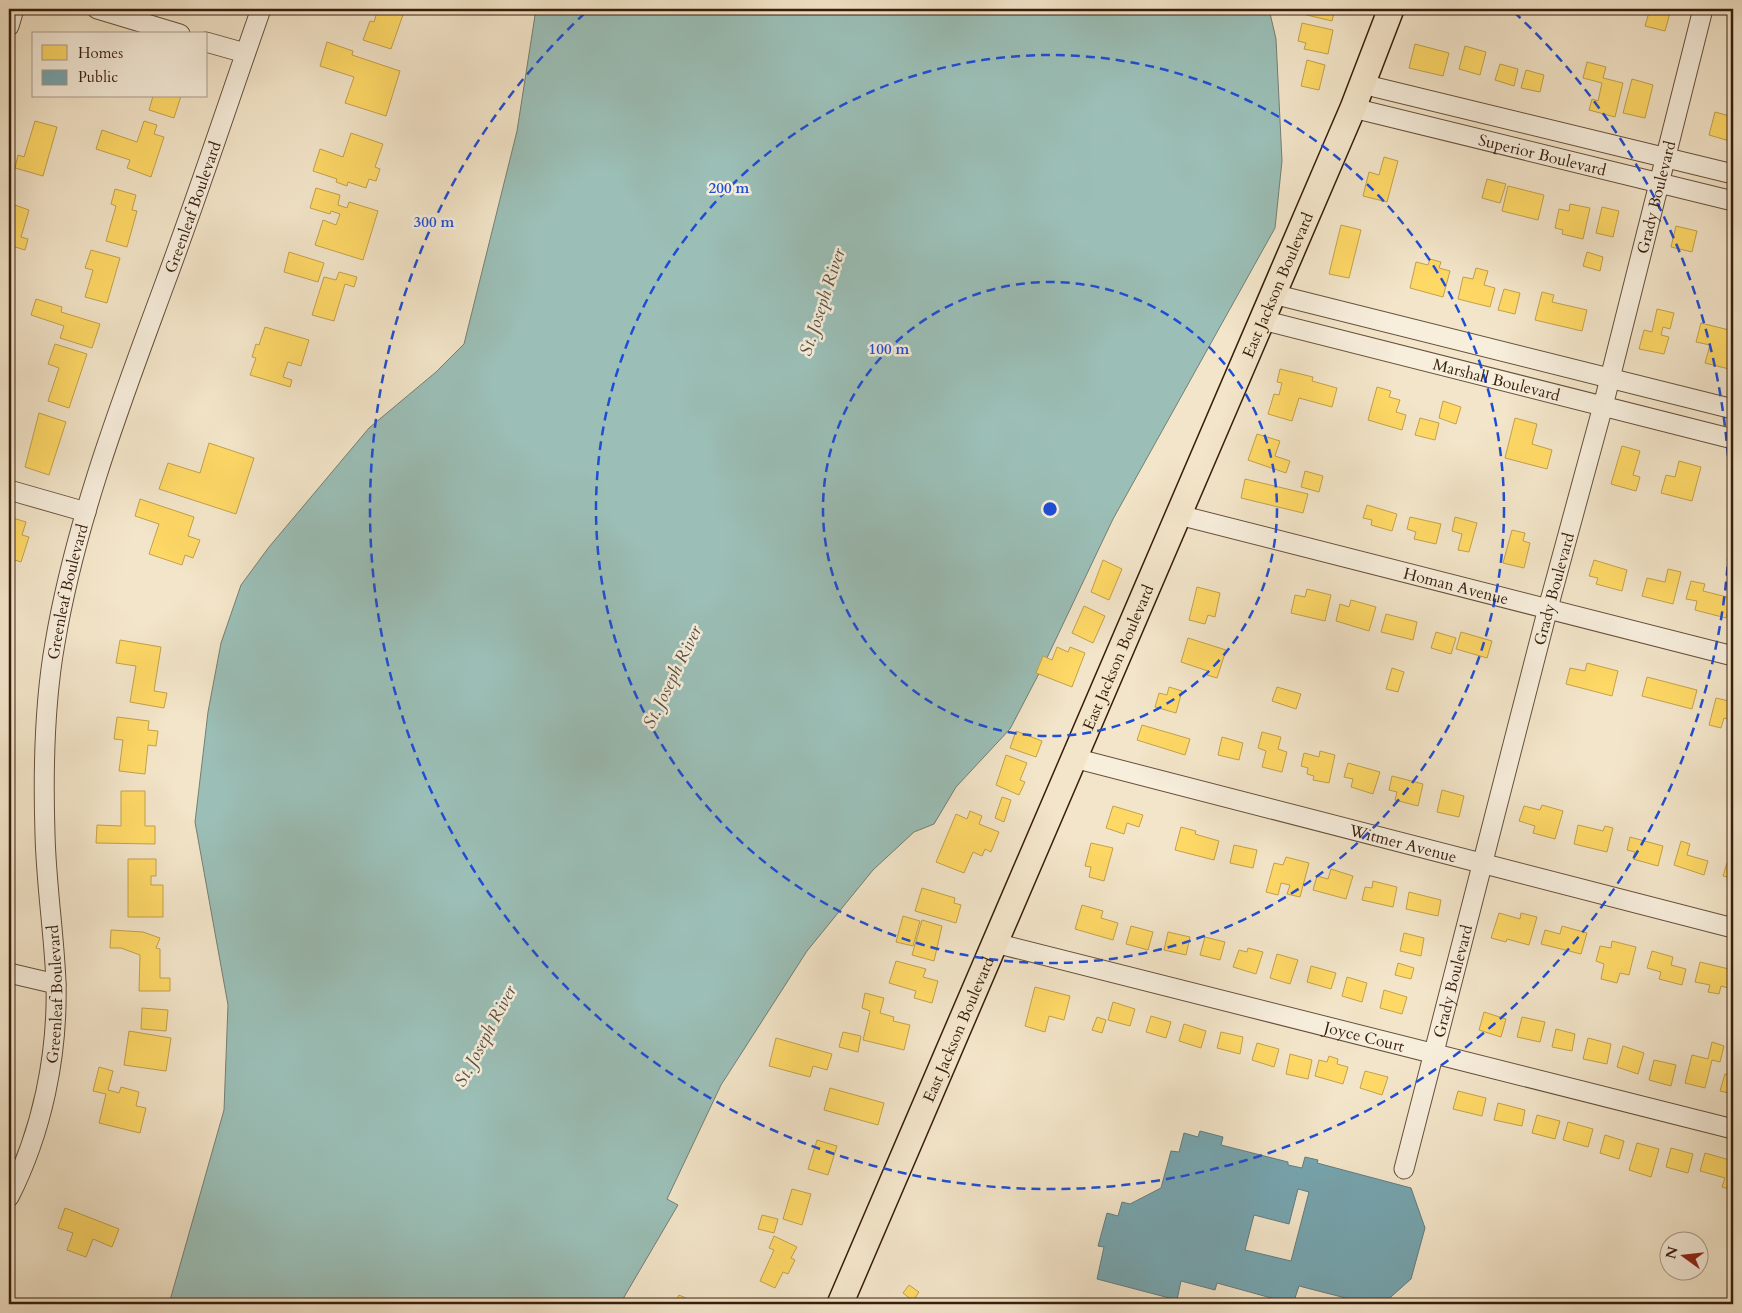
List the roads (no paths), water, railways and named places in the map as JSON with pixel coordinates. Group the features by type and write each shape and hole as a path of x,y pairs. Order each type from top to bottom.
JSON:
{"main road":[{"name":"East Jackson Boulevard","path":"840,1304 1353,108 1391,9"}],"street":[{"path":"9,26 14,9"},
{"path":"97,9 173,32"},
{"name":"Greenleaf Boulevard","path":"9,1197 25,1165 44,1101 53,1039 56,984 45,835 46,736 54,644 86,512 147,330 261,9"},
{"name":"Grady Boulevard","path":"1404,1169 1548,608 1603,406 1703,9"},
{"path":"208,43 245,53"},
{"name":"Superior Boulevard","path":"1362,84 1733,174"},
{"name":"Superior Boulevard","path":"1353,108 1733,201"},
{"name":"Marshall Boulevard","path":"1273,294 1733,409"},
{"name":"Marshall Boulevard","path":"1262,320 1733,439"},
{"path":"9,490 86,512"},
{"name":"Homan Avenue","path":"1178,515 1733,656"},
{"name":"Witmer Avenue","path":"1074,758 1733,928"},
{"name":"Joyce Court","path":"995,943 1733,1129"},
{"path":"9,973 56,984"}],"water":[{"name":"St. Joseph River","path":"536,9 1269,9 1276,39 1282,161 1275,228 1113,519 1045,662 1010,729 956,787 934,824 914,832 873,870 807,951 721,1085 667,1199 678,1205 620,1304 169,1304 224,1110 228,1005 195,822 208,712 221,643 241,585 269,547 369,428 436,372 464,344 517,131"}]}
